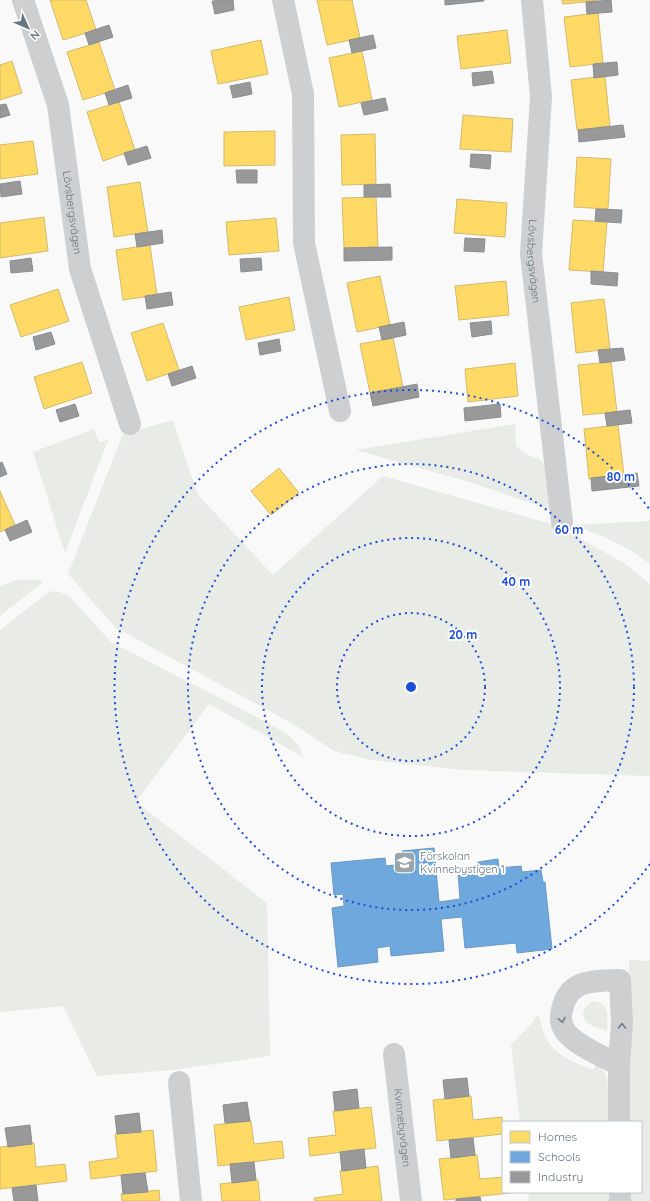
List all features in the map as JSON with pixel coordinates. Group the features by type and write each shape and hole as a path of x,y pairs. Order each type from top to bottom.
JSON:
{"street":[{"name":"Lövsbergsvägen","path":"23,0 58,105 80,269 130,424"},
{"path":"283,0 303,94 304,243 340,411"},
{"name":"Lövsbergsvägen","path":"532,0 541,97 530,254 562,522"},
{"name":"Kvinnebyvägen","path":"394,1054 411,1201"},
{"path":"619,1065 619,1121"},
{"path":"179,1082 191,1201"}],"shaded area":[{"path":"173,420 198,495 273,575 383,476 558,526 624,563 650,584 650,776 464,770 371,760 334,751 293,724 116,628 68,574 123,434"},
{"path":"515,424 516,446 526,454 539,459 545,465 550,510 473,483 356,450"},
{"path":"94,429 99,442 108,440 65,553 33,452"},
{"path":"650,521 650,564 634,552 604,537 572,525"},
{"path":"15,580 42,580 41,584 0,616 0,587"},
{"path":"53,591 63,593 70,597 111,642 270,724 290,736 300,748 303,757 209,704 136,802 267,903 270,1056 173,1070 97,1076 63,1006 0,1012 0,630 46,594"},
{"path":"629,960 650,961 650,1201 630,1201 630,1193 642,1193 642,1121 630,1121"},
{"path":"594,1001 606,1008 607,1031 590,1024 583,1017 586,1007"},
{"path":"539,1015 546,1037 557,1052 572,1061 593,1070 597,1063 606,1075 609,1091 609,1121 520,1121 511,1045 531,1024 536,1016"},
{"path":"528,1193 609,1193 609,1201 529,1201"}],"building: Homes":[{"path":"50,0 86,0 96,30 63,40"},
{"path":"317,0 352,0 360,38 327,45"},
{"path":"562,0 597,0 597,1 563,4"},
{"path":"598,13 603,63 570,67 564,17"},
{"path":"507,30 511,63 461,69 457,36"},
{"path":"261,40 268,74 218,84 211,51"},
{"path":"99,42 115,90 83,100 67,52"},
{"path":"362,51 372,100 339,107 329,58"},
{"path":"12,61 22,93 0,100 0,65"},
{"path":"605,76 610,126 577,130 571,80"},
{"path":"119,102 135,150 103,161 87,112"},
{"path":"463,115 513,119 511,152 460,149"},
{"path":"275,131 275,165 224,166 224,132"},
{"path":"375,134 376,184 342,185 341,135"},
{"path":"33,141 38,174 0,179 0,145"},
{"path":"577,157 611,159 608,209 574,207"},
{"path":"140,182 148,232 114,237 107,187"},
{"path":"376,197 378,247 344,248 342,198"},
{"path":"457,199 507,203 505,237 454,233"},
{"path":"44,217 48,251 0,258 0,223"},
{"path":"276,218 279,251 229,255 226,222"},
{"path":"573,220 607,222 603,272 569,270"},
{"path":"150,245 157,295 123,300 116,250"},
{"path":"380,276 390,325 357,332 347,283"},
{"path":"506,281 509,315 459,320 455,286"},
{"path":"58,289 69,321 21,337 10,305"},
{"path":"289,297 295,330 246,340 239,307"},
{"path":"604,299 610,349 576,353 571,303"},
{"path":"163,323 179,370 147,381 131,333"},
{"path":"393,338 403,387 370,393 360,344"},
{"path":"82,362 92,393 44,409 34,377"},
{"path":"611,362 617,412 583,415 578,365"},
{"path":"515,363 518,396 468,402 465,369"},
{"path":"618,425 624,475 589,479 584,429"},
{"path":"279,468 299,493 271,515 251,491"},
{"path":"0,491 15,525 0,532"},
{"path":"471,1096 473,1120 502,1117 502,1134 437,1141 433,1100"},
{"path":"371,1107 376,1148 310,1156 308,1138 336,1135 333,1111"},
{"path":"251,1121 254,1144 282,1141 284,1158 218,1166 214,1125"},
{"path":"153,1130 157,1171 91,1179 89,1162 118,1158 115,1134"},
{"path":"34,1143 36,1167 65,1164 67,1181 0,1189 0,1147"},
{"path":"477,1155 480,1179 502,1177 502,1193 510,1193 444,1200 439,1159"},
{"path":"378,1166 382,1201 315,1201 314,1198 343,1194 340,1171"},
{"path":"258,1180 260,1201 222,1201 220,1184"},
{"path":"159,1190 160,1201 122,1201 121,1194"}],"building: Schools":[{"path":"434,848 439,902 460,899 458,873 479,871 478,862 498,859 499,868 521,866 522,872 541,870 543,882 545,882 552,949 517,953 516,943 465,948 462,917 441,919 444,951 391,956 390,946 377,948 378,962 338,967 332,908 344,906 343,894 334,895 331,863 385,858 386,866 403,864 402,851"}],"building: Industry":[{"path":"233,0 234,10 215,14 212,1"},
{"path":"445,0 484,0 484,1 445,5"},
{"path":"611,0 612,12 587,14 586,2"},
{"path":"109,25 113,37 89,45 85,33"},
{"path":"373,35 376,48 352,53 349,40"},
{"path":"617,62 618,75 594,78 593,64"},
{"path":"492,71 494,83 473,86 472,73"},
{"path":"250,82 252,94 233,98 230,86"},
{"path":"128,85 132,98 109,105 105,93"},
{"path":"385,98 388,110 364,115 361,103"},
{"path":"6,104 10,115 0,118 0,105"},
{"path":"623,125 625,137 579,142 578,130"},
{"path":"147,146 151,158 128,165 124,153"},
{"path":"471,154 491,155 490,169 470,167"},
{"path":"236,170 257,170 257,183 237,183"},
{"path":"20,181 22,194 1,197 0,184"},
{"path":"390,184 391,197 364,197 364,185"},
{"path":"596,209 622,210 621,223 595,221"},
{"path":"162,230 163,243 137,247 135,234"},
{"path":"465,238 485,239 484,252 464,251"},
{"path":"392,247 392,260 344,261 344,248"},
{"path":"31,258 33,271 11,273 10,261"},
{"path":"261,258 262,270 241,272 240,259"},
{"path":"591,271 618,273 617,286 591,284"},
{"path":"171,292 173,305 147,309 145,296"},
{"path":"491,321 492,334 472,337 470,323"},
{"path":"404,322 406,335 382,340 379,327"},
{"path":"51,332 55,344 36,350 33,337"},
{"path":"279,339 281,351 260,355 258,343"},
{"path":"623,348 625,360 600,363 598,350"},
{"path":"192,366 196,378 172,386 168,374"},
{"path":"417,384 419,397 373,406 370,393"},
{"path":"75,404 79,416 60,422 56,410"},
{"path":"500,404 501,417 465,421 464,408"},
{"path":"630,410 632,423 607,426 605,413"},
{"path":"2,462 7,474 0,477 0,463"},
{"path":"637,473 639,486 592,491 591,478"},
{"path":"27,520 32,532 10,541 5,530"},
{"path":"467,1078 469,1096 445,1099 443,1080"},
{"path":"357,1089 359,1108 335,1111 333,1092"},
{"path":"247,1102 250,1121 225,1123 223,1105"},
{"path":"139,1113 141,1132 117,1134 115,1116"},
{"path":"30,1125 32,1144 8,1147 5,1128"},
{"path":"473,1138 475,1155 451,1158 449,1140"},
{"path":"364,1149 366,1168 342,1171 340,1152"},
{"path":"254,1162 256,1180 232,1183 230,1164"},
{"path":"145,1173 148,1192 123,1194 121,1175"},
{"path":"36,1185 38,1201 14,1201 12,1188"},
{"path":"480,1197 481,1201 456,1201 456,1199"}],"place":[{"name":"Förskolan Kvinnebystigen 1","path":"404,862"}]}
